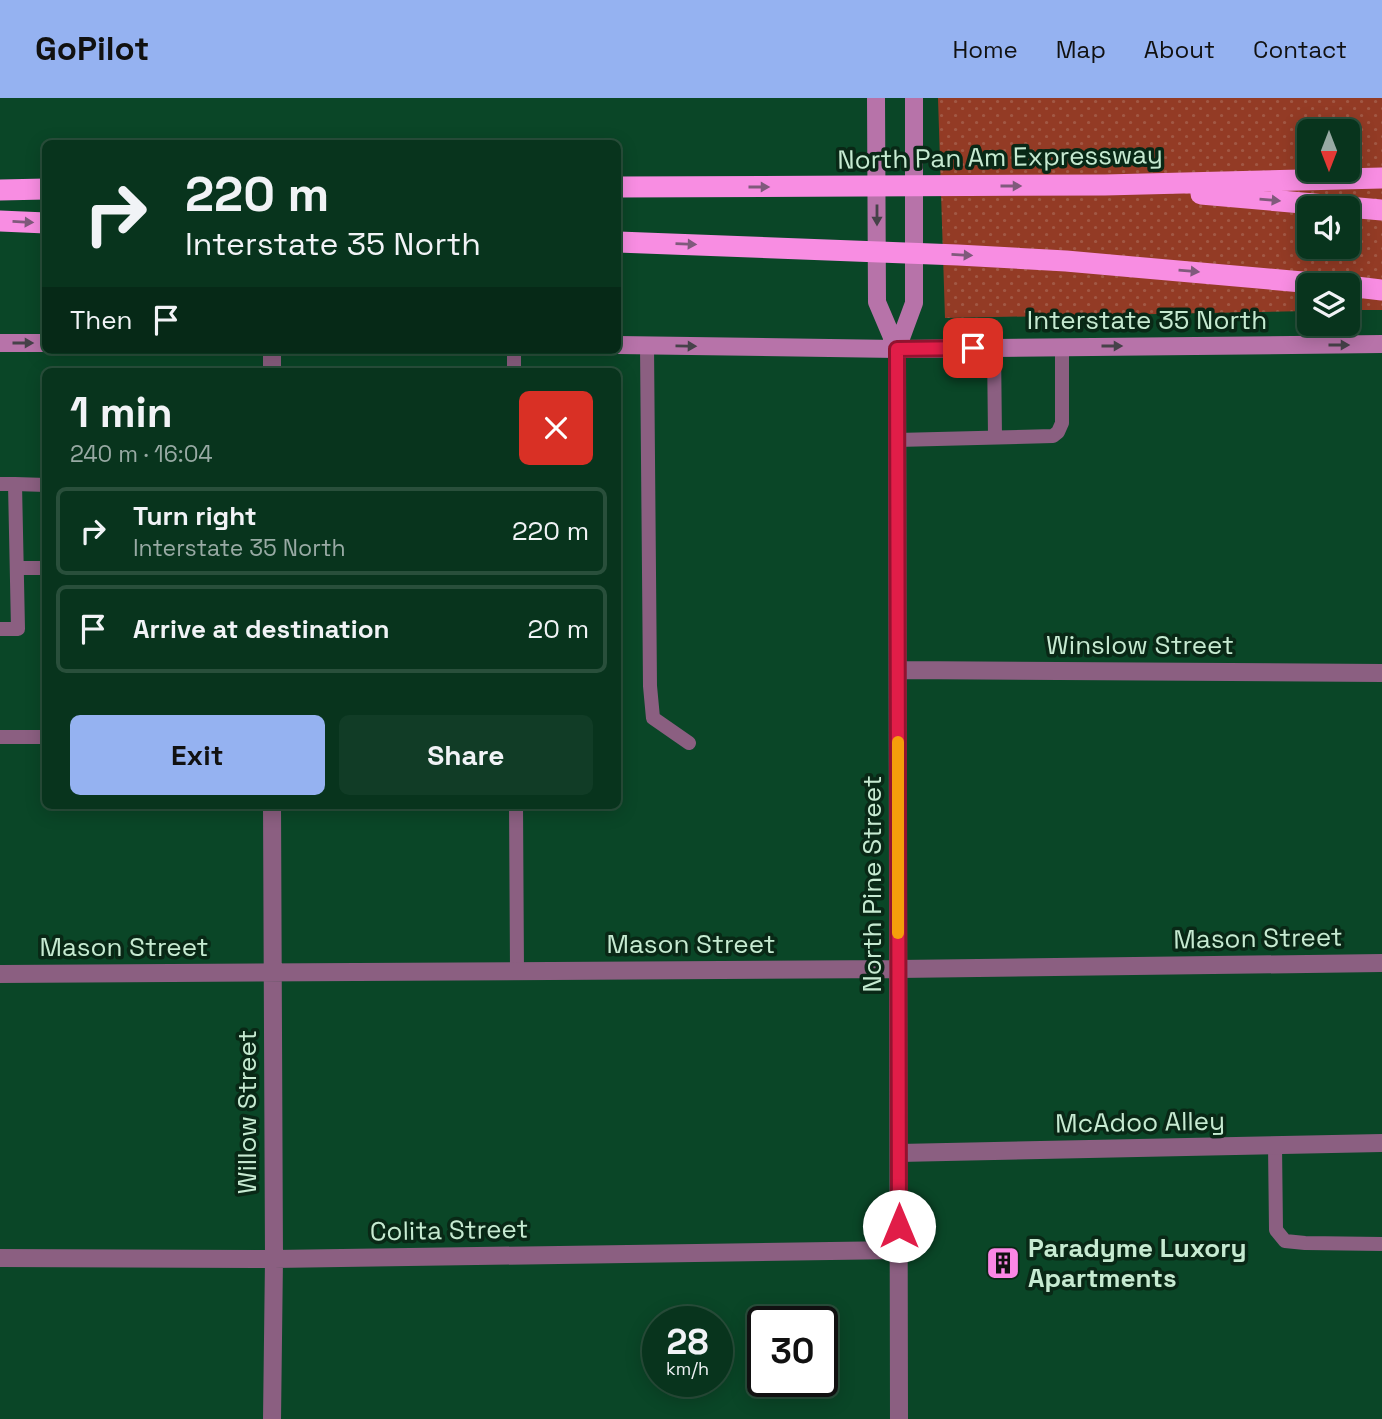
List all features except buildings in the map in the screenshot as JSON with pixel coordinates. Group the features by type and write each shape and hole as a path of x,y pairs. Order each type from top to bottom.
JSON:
{"highway":[{"name":"North Pan Am Expressway","path":"621,187 1105,185 1382,178"},
{"path":"1105,185 1382,210"},
{"path":"0,190 42,189"},
{"path":"0,221 42,223"},
{"path":"621,242 1066,261 1297,282"},
{"path":"1360,287 1382,290"}],"main road":[{"name":"North Pine Street","path":"876,98 877,302 897,349"},
{"name":"North Pine Street","path":"897,349 914,303 914,98"},
{"path":"0,343 42,343"},
{"name":"Interstate 35 North","path":"621,345 897,349 1382,344"}],"street":[{"name":"North Pine Street","path":"897,349 899,1419"},
{"name":"Winslow Street","path":"898,670 1382,673"},
{"name":"Willow Street","path":"272,809 272,1419"},
{"name":"Mason Street","path":"0,974 898,969 1382,963"},
{"name":"McAdoo Alley","path":"899,1153 1382,1143"},
{"name":"Colita Street","path":"0,1258 274,1259 899,1250"}],"lane":[{"path":"647,345 650,686 653,718 689,743"},
{"path":"897,440 1053,436 1062,424 1062,346"},
{"path":"994,347 995,437"},
{"path":"0,629 18,629 17,568 7,484 42,485"},
{"path":"17,568 42,568"},
{"path":"0,737 42,737"},
{"path":"516,809 517,971"},
{"path":"1275,1145 1276,1230 1285,1241 1382,1244"}],"shaded area":[{"path":"938,98 1382,98 1382,310 1360,310 1360,273 1297,273 1297,311 945,318"}],"slow traffic":[{"path":"898,742 898,933"}],"place":[{"name":"Paradyme Luxory Apartments","path":"1003,1263"}],"route":[{"path":"899,1226 897,349 973,348"}]}
